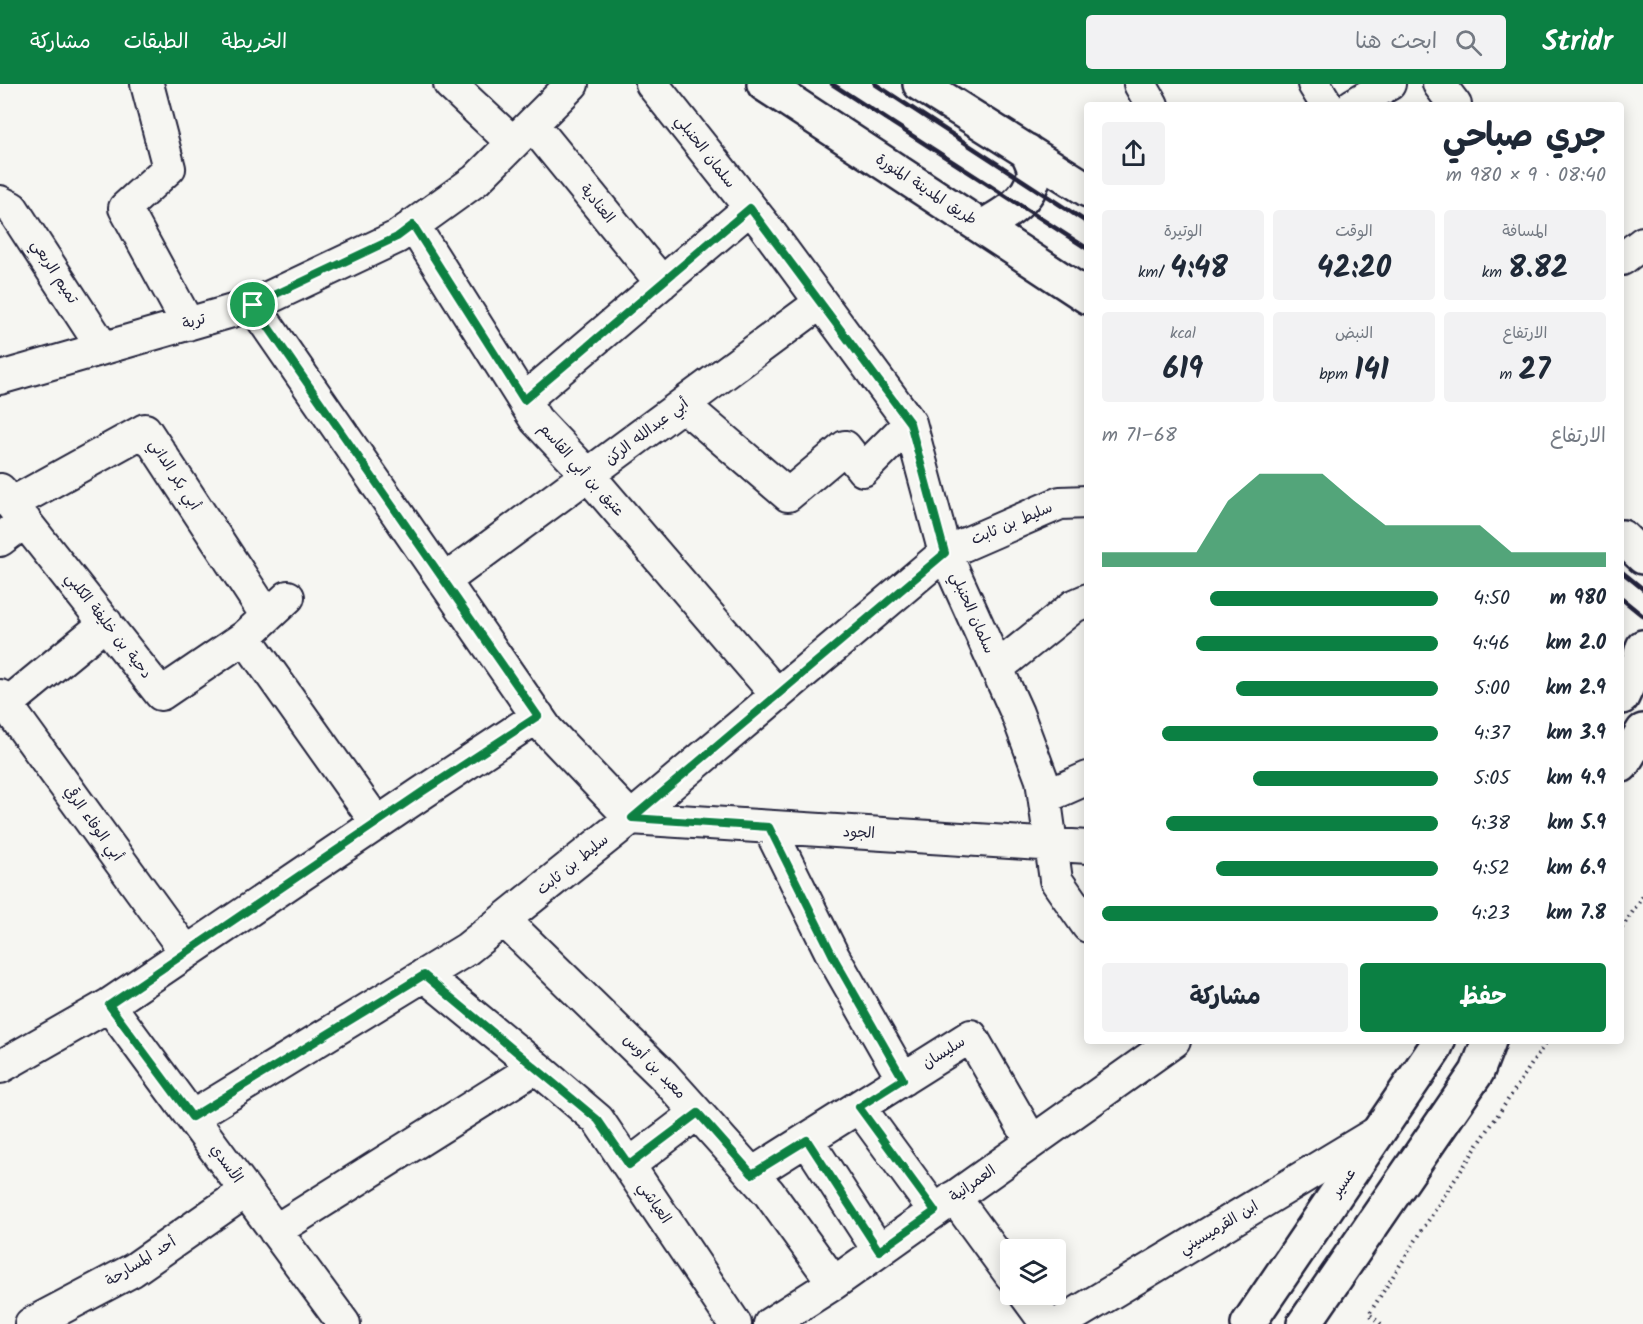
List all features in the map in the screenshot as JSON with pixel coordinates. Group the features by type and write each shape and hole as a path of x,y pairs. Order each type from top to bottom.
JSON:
{"main road":[{"name":"طريق المدينة المنورة","path":"764,84 1084,294"},
{"path":"920,84 1084,187"},
{"path":"982,227 1016,204 1028,189 1034,173 1027,151"},
{"path":"1624,539 1643,556"},
{"path":"1624,692 1637,655"},
{"path":"1624,762 1643,731"},
{"name":"عسير","path":"1248,1324 1437,1044"},
{"path":"1304,1324 1477,1072 1488,1044"}],"street":[{"path":"147,84 169,168 125,208 188,324"},
{"name":"العنادية","path":"450,84 522,133 662,283"},
{"name":"تربة","path":"0,378 253,305 397,237 476,180 572,84"},
{"name":"سلمان الحنبلي","path":"652,84 750,208 910,423 945,553 1021,724 1042,780 1056,880 1084,920"},
{"path":"1140,84 1150,102"},
{"path":"1314,84 1325,102"},
{"path":"1358,102 1389,84"},
{"path":"1439,84 1453,102"},
{"name":"تميم الربعي","path":"0,202 12,208 103,348"},
{"path":"524,400 750,208"},
{"name":"عتيق بن أبي القاسم","path":"413,225 536,420 588,475 777,695"},
{"path":"1624,257 1643,243"},
{"name":"أبي عبدالله الركن","path":"444,581 820,303"},
{"path":"253,305 547,730 632,818"},
{"path":"684,405 788,495 845,447 863,470 910,423"},
{"name":"أبي بكر الداني","path":"12,505 145,430 278,607"},
{"name":"سليط بن ثابت","path":"192,1117 467,949 632,818 945,553 1060,503 1084,502"},
{"path":"0,540 12,505"},
{"name":"دحية بن خليفة الكلبي","path":"12,505 161,694 245,637 278,607"},
{"path":"997,669 1074,606 1084,602"},
{"path":"3,701 105,623"},
{"path":"245,637 377,823"},
{"name":"أبي الوفاء الرقي","path":"3,701 186,952"},
{"path":"0,1067 109,1005 538,716"},
{"path":"1045,797 1084,780"},
{"name":"الجود","path":"632,818 1084,846"},
{"path":"769,827 834,958 903,1079"},
{"name":"معبد بن أوس","path":"504,920 663,1075 698,1113 769,1193 834,1283"},
{"name":"العياشي","path":"424,975 598,1120 735,1324"},
{"name":"الأسدي","path":"109,1005 344,1324"},
{"name":"سليسان","path":"752,1174 971,1036 1032,1142"},
{"name":"العمرانية","path":"770,1324 834,1283 1167,1044"},
{"path":"275,1231 536,1067"},
{"path":"859,1107 1000,1263"},
{"path":"629,1165 698,1113"},
{"name":"ابن القرميسيني","path":"1059,1324 1378,1132"},
{"path":"807,1140 879,1251"},
{"name":"أحد المسارحة","path":"31,1324 66,1316 246,1191"},
{"path":"1033,1305 1047,1324"}],"path":[{"path":"1624,925 1643,896"},
{"path":"1381,1324 1369,1314 1545,1044"}],"railway":[{"path":"832,84 1084,246"},
{"path":"875,84 1084,220"},
{"path":"1624,574 1643,589"},
{"path":"1624,601 1643,616"}],"route":[{"path":"750,208 910,423 945,553 632,818 769,827 834,958 903,1079 859,1107 935,1211 879,1251 807,1140 752,1174 698,1113 629,1165 598,1120 424,975 192,1117 109,1005 538,716 253,305 397,237 413,225 524,400 750,208"}]}
